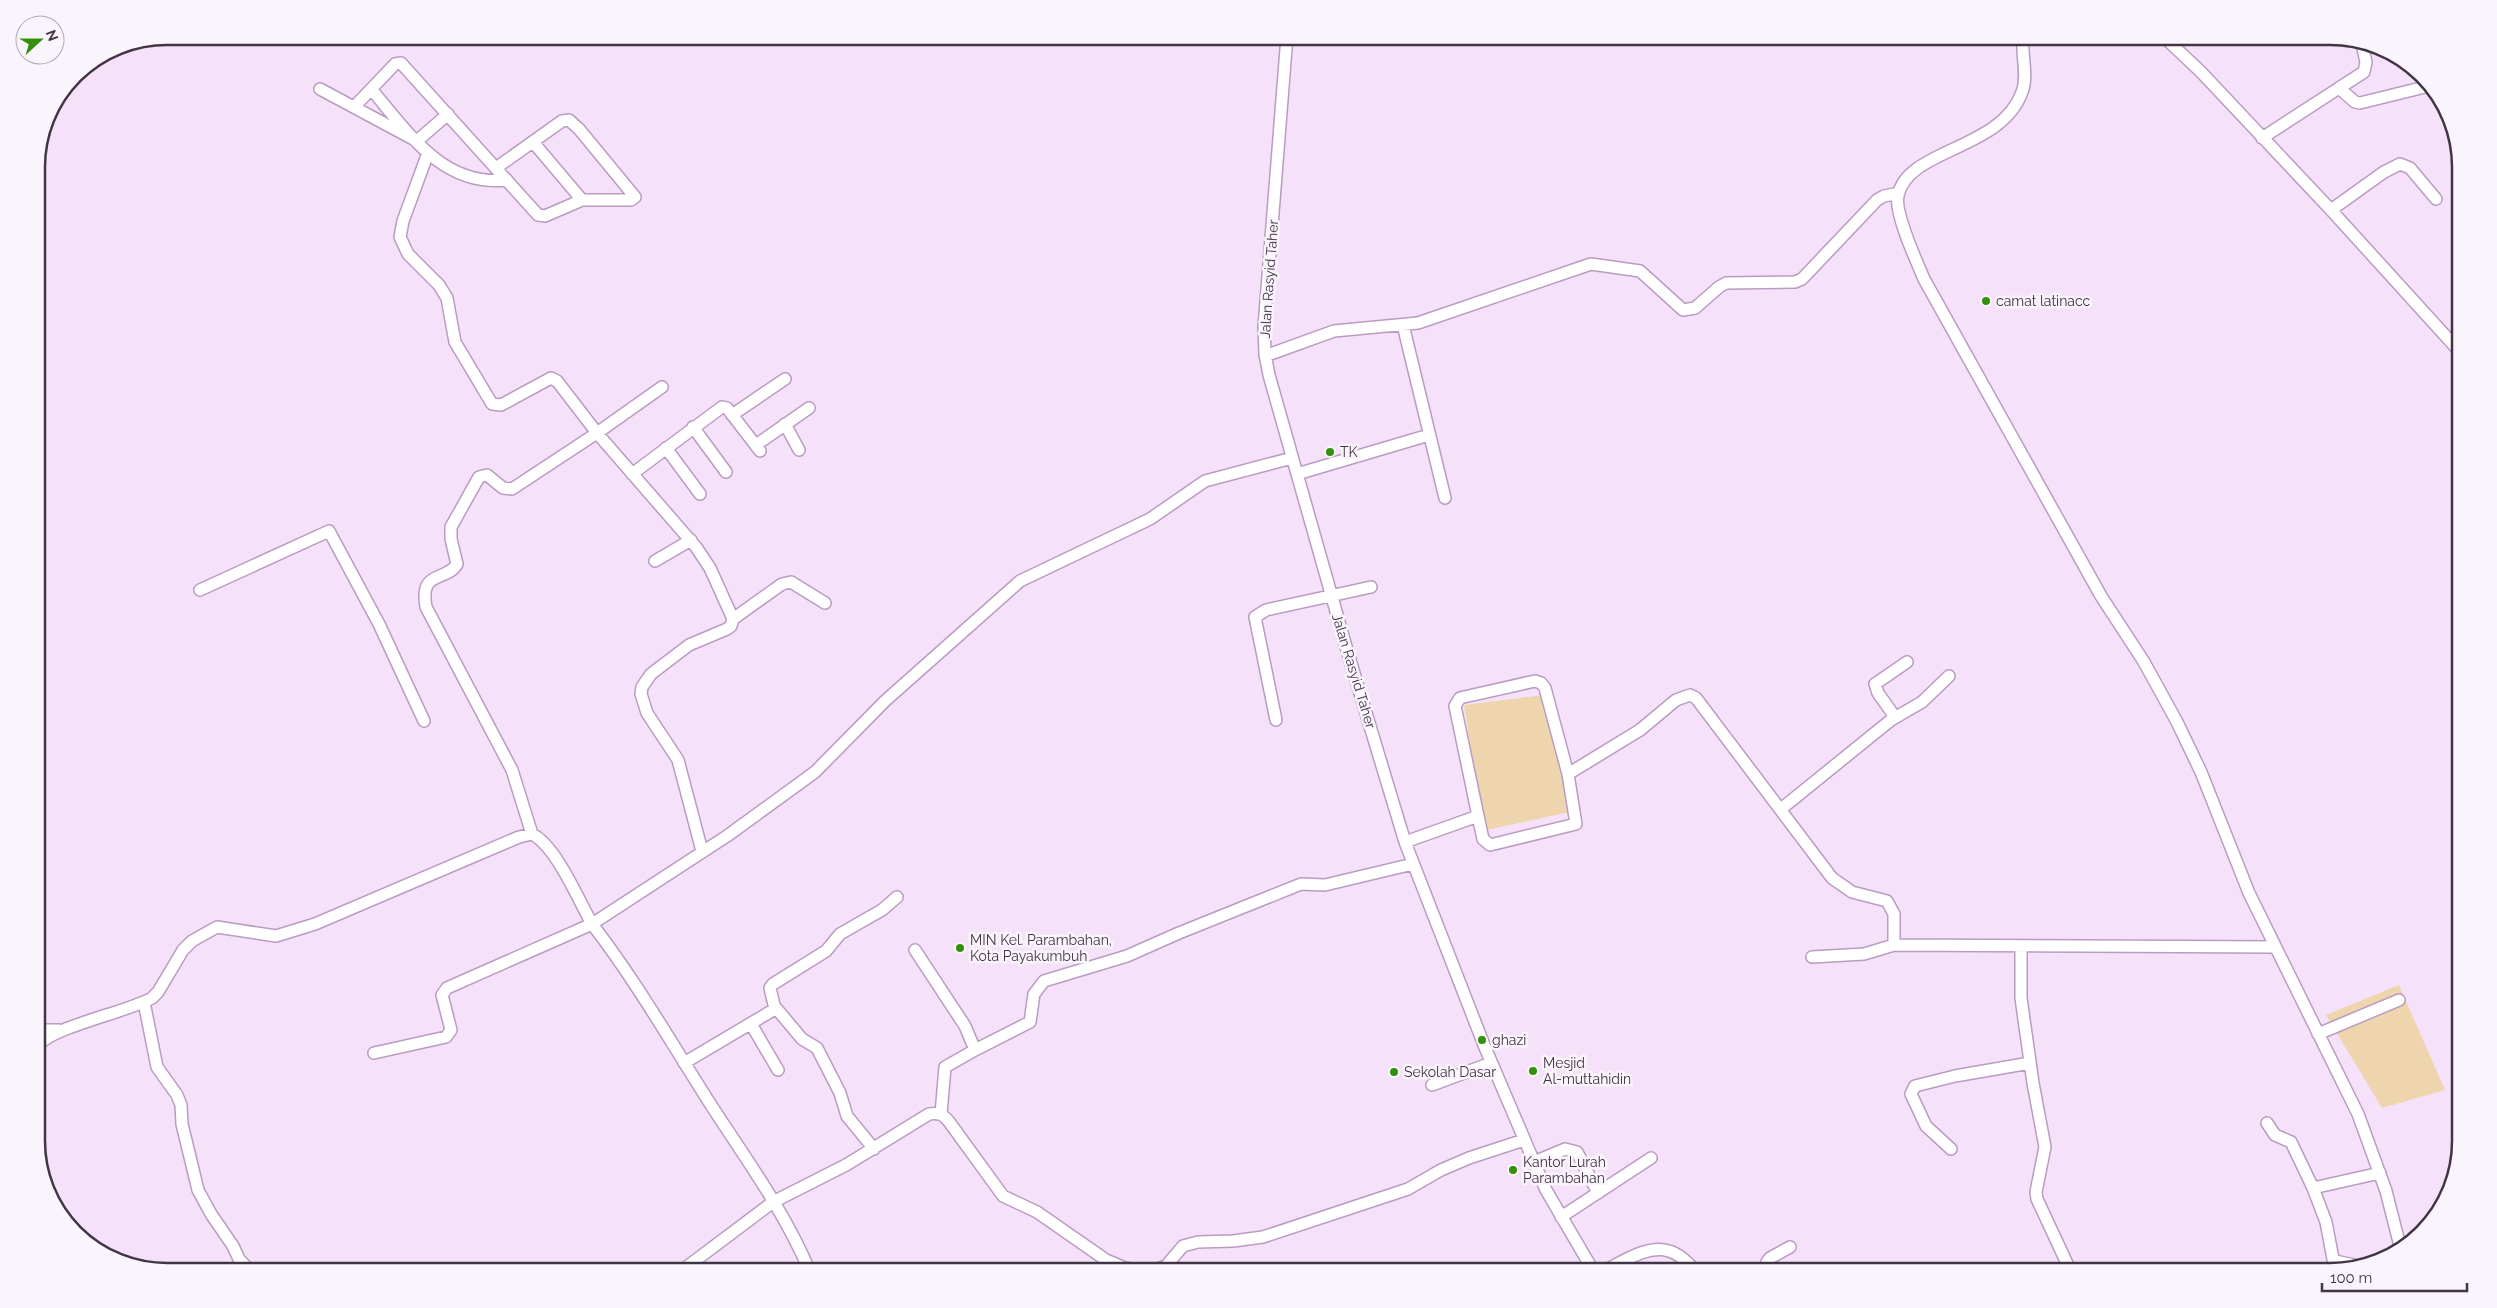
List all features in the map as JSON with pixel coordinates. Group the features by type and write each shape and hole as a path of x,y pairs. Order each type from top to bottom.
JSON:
{"street":[{"name":"Jalan Rasyid Taher","path":"1286,45 1264,327 1265,356 1332,597 1405,842 1491,1063 1524,1140 1546,1190 1589,1263"},
{"path":"2023,45 2023,91 1999,125 1984,136 1924,164 1912,172 1897,197 1906,234 1924,279 2100,596 2144,662 2177,722 2201,772 2226,838 2274,947 2358,1114 2380,1173 2399,1242"},
{"path":"2172,45 2201,72 2331,210 2452,344"},
{"path":"2262,138 2364,72 2366,62 2363,49"},
{"path":"354,107 395,64 403,64 496,168 541,216 582,200 631,200 635,197 569,120 562,121 496,168"},
{"path":"2339,88 2354,102 2360,102 2423,87"},
{"path":"320,88 417,141"},
{"path":"371,89 428,154 444,167 473,179 486,181 507,180"},
{"path":"417,141 448,114"},
{"path":"532,142 582,200"},
{"path":"428,154 402,221 400,237 408,254 439,286 447,298 455,342 487,398 492,404 498,406 549,378 553,379 632,474 691,540 710,568 733,619"},
{"path":"2331,210 2384,172 2400,164 2410,168 2436,199"},
{"path":"1265,356 1334,331 1418,323 1591,264 1640,271 1684,310 1695,308 1726,283 1798,281 1877,200 1884,196 1899,193"},
{"path":"1403,325 1445,498"},
{"path":"732,415 785,379"},
{"path":"532,834 512,770 426,607 426,590 429,582 436,576 451,570 457,564 451,539 451,527 466,496 479,477 487,475 503,488 512,489 597,433 662,386"},
{"path":"632,474 718,408 727,408 758,448 785,424 809,408"},
{"path":"785,424 800,450"},
{"path":"693,427 726,472"},
{"path":"1297,474 1429,435"},
{"path":"666,448 700,494"},
{"path":"374,1054 446,1037 451,1030 442,995 447,988 592,924 727,836 815,772 885,701 1020,581 1150,519 1205,481 1292,458"},
{"path":"200,590 330,531 379,624 424,721"},
{"path":"655,561 691,540"},
{"path":"702,851 678,760 648,713 641,694 642,687 651,674 681,651 727,629 731,626 733,619 782,584 790,582 825,603"},
{"path":"1276,720 1255,617 1261,612 1274,608 1332,597 1370,587"},
{"path":"1895,717 1878,693 1875,684 1907,662"},
{"path":"1781,809 1895,717 1922,702 1949,676"},
{"path":"1535,682 1541,683 1545,688 1568,774 1577,820 1575,825 1490,845 1483,840 1478,816 1455,706 1461,697 1535,682"},
{"path":"1568,774 1640,730 1676,700 1690,695 1701,703 1751,772 1838,883 1852,892 1887,901 1894,914 1894,945"},
{"path":"1405,842 1478,816"},
{"path":"45,1039 144,1002 158,992 184,950 192,941 217,927 276,936 315,924 532,834 539,837 555,858 592,924 625,967 684,1063 774,1202 805,1263"},
{"path":"941,1114 944,1067 1030,1022 1034,994 1044,981 1127,956 1301,884 1325,885 1413,864"},
{"path":"874,1149 847,1116 840,1093 817,1048 802,1039 776,1008 771,990 773,984 826,951 840,934 882,910 897,897"},
{"path":"1812,957 1864,954 1894,945 2274,947"},
{"path":"2022,946 2022,998 2030,1062 2045,1147 2036,1199 2067,1263"},
{"path":"915,950 969,1032 976,1050"},
{"path":"2318,1034 2399,1000"},
{"path":"144,1002 157,1067 177,1095 181,1105 182,1124 198,1190 243,1263"},
{"path":"684,1063 776,1008"},
{"path":"751,1024 778,1070"},
{"path":"45,1030 63,1031"},
{"path":"1951,1149 1926,1126 1911,1094 1915,1086 2030,1062"},
{"path":"1432,1085 1491,1063"},
{"path":"692,1263 774,1202 874,1149 929,1114 941,1114 950,1123 996,1190 1010,1201 1030,1208 1084,1246 1116,1263"},
{"path":"2267,1123 2275,1135 2291,1142 2314,1188 2326,1222 2333,1259 2338,1262"},
{"path":"1170,1263 1183,1246 1198,1242 1234,1241 1263,1237 1408,1189 1462,1161 1524,1140"},
{"path":"1534,1162 1565,1149 1577,1152 1598,1192"},
{"path":"1561,1217 1651,1158"},
{"path":"2314,1188 2380,1173"},
{"path":"1767,1263 1770,1258 1790,1246"},
{"path":"1622,1263 1648,1251 1660,1250 1673,1253 1686,1263"}],"shaded area":[{"path":"1543,695 1570,812 1483,831 1464,705"},
{"path":"2399,985 2445,1090 2382,1108 2326,1015"}],"place":[{"name":"camat latinacc","path":"1986,301"},
{"name":"TK","path":"1330,452"},
{"name":"MIN Kel. Parambahan, Kota Payakumbuh","path":"960,948"},
{"name":"ghazi","path":"1482,1040"},
{"name":"Mesjid Al-muttahidin","path":"1533,1071"},
{"name":"Sekolah Dasar","path":"1394,1072"},
{"name":"Kantor Lurah Parambahan","path":"1513,1170"}]}
